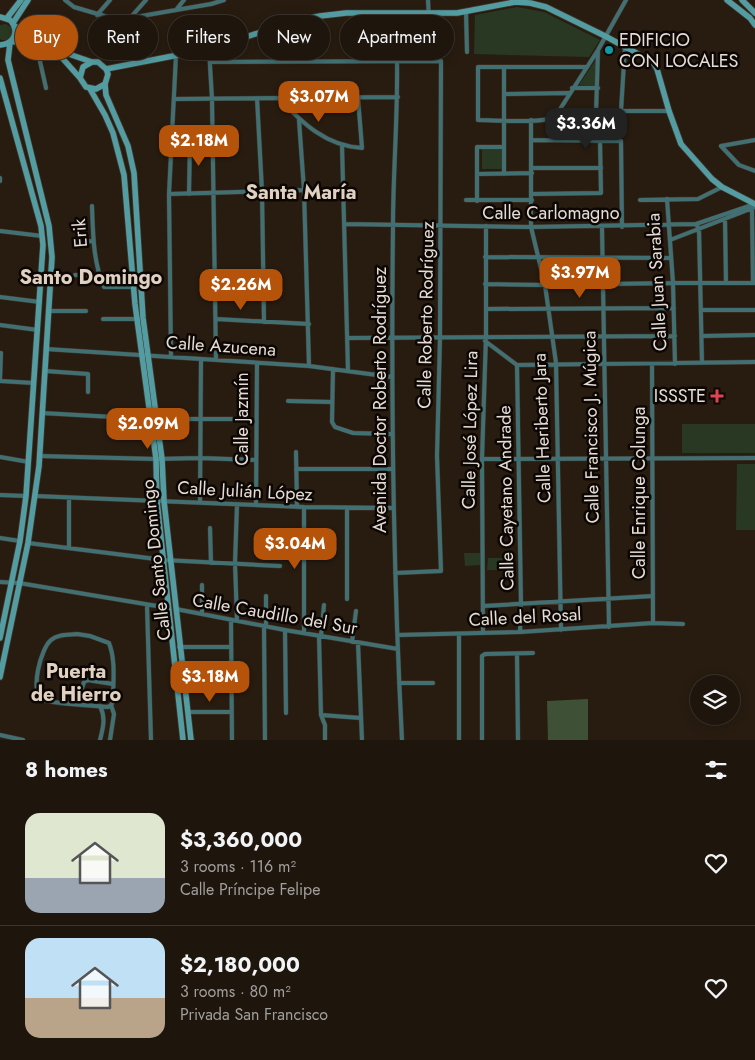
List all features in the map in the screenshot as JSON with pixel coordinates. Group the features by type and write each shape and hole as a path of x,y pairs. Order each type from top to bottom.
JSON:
{"street":[{"path":"14,25 3,18 21,0"},
{"path":"0,677 28,543 40,456 52,257 51,236 8,60 10,42 15,34 14,25 28,0"},
{"path":"65,0 71,5 97,15 110,0"},
{"path":"71,5 75,0"},
{"path":"133,15 146,0"},
{"path":"176,10 184,0"},
{"path":"428,0 429,14"},
{"path":"586,67 478,67 478,120 549,120 556,115 598,50 604,36 626,0"},
{"path":"727,0 754,21"},
{"path":"742,0 755,13"},
{"path":"144,15 221,1"},
{"path":"248,36 295,21 346,13 429,14 466,11 515,2 546,7 653,62 682,144 712,179 754,206 754,283 486,284"},
{"path":"466,11 467,52"},
{"path":"0,45 15,42"},
{"path":"621,111 625,46"},
{"path":"596,114 598,50"},
{"path":"64,60 80,78 82,83 90,89 101,88 107,79 106,69 102,65 78,57"},
{"path":"106,69 168,57"},
{"path":"39,60 46,88"},
{"path":"171,356 169,194 176,60"},
{"path":"216,360 210,62 397,60"},
{"name":"Avenida Doctor Roberto Rodríguez","path":"397,60 398,97 392,225 393,339 391,434 402,740"},
{"name":"Calle Roberto Rodríguez","path":"395,573 441,572 437,456 441,226 440,60"},
{"path":"80,78 82,68 92,62"},
{"path":"504,68 504,174"},
{"path":"0,78 42,236 43,255 30,462 20,541 0,638"},
{"name":"Calle Santo Domingo","path":"105,84 109,104 128,146 134,174 150,418 159,459"},
{"path":"572,88 598,88"},
{"name":"Calle Santo Domingo","path":"90,89 105,115 119,152 124,175 138,319 156,419 160,501 168,560 183,740"},
{"path":"504,94 569,93"},
{"path":"174,99 398,97"},
{"path":"257,98 262,190 264,322"},
{"path":"279,98 309,129 342,144 362,148 358,98"},
{"path":"556,115 613,113 621,111 669,111"},
{"path":"613,113 613,140"},
{"path":"554,140 556,115"},
{"path":"299,120 304,190 309,366"},
{"name":"Calle Heriberto Jara","path":"531,120 531,227 545,285 556,363 561,630"},
{"path":"189,194 190,140"},
{"path":"532,140 621,140 622,227"},
{"path":"532,194 601,194 600,140"},
{"path":"755,140 721,146 740,165 755,171"},
{"path":"342,144 348,371"},
{"path":"477,201 477,147 503,147"},
{"path":"532,168 601,168"},
{"path":"477,174 532,174"},
{"path":"640,200 698,199 722,187"},
{"path":"169,194 304,190"},
{"name":"Calle Juan Sarabia","path":"667,199 673,283 675,364"},
{"path":"466,200 532,200"},
{"name":"Erik","path":"92,206 93,241 99,276"},
{"name":"Calle Carlomagno","path":"670,240 754,206"},
{"path":"724,217 726,283"},
{"name":"Calle Carlomagno","path":"344,224 622,227 696,224 724,217"},
{"path":"696,224 699,229 702,363"},
{"name":"Calle José López Lira","path":"482,634 482,459 486,339 486,226"},
{"name":"Calle Francisco J. Múgica","path":"602,227 608,627"},
{"path":"0,231 42,236"},
{"path":"77,242 93,241"},
{"path":"485,257 671,258"},
{"path":"75,276 99,276 104,288 134,287"},
{"path":"0,297 40,302"},
{"path":"486,309 674,308"},
{"path":"701,310 755,310"},
{"path":"39,317 49,314 86,311"},
{"path":"103,319 138,319"},
{"path":"216,319 309,324"},
{"path":"0,325 38,330"},
{"path":"702,336 755,335"},
{"path":"348,338 486,339 553,336 674,336"},
{"path":"486,339 517,364 755,362"},
{"name":"Calle Azucena","path":"46,348 309,366 392,377"},
{"path":"1,353 0,380 34,383"},
{"path":"200,359 200,503"},
{"name":"Calle Jazmín","path":"256,505 257,363"},
{"name":"Calle Cayetano Andrade","path":"517,364 520,632"},
{"name":"Calle Enrique Colunga","path":"652,364 653,623"},
{"path":"333,369 332,422 335,427 353,433 391,434"},
{"path":"45,371 88,374 88,392"},
{"path":"288,401 332,402"},
{"path":"42,413 156,419 200,417 232,419"},
{"path":"296,452 297,507"},
{"path":"40,456 256,460"},
{"path":"0,457 30,462"},
{"path":"482,459 755,458"},
{"path":"296,468 392,468"},
{"path":"0,494 26,496"},
{"name":"Calle Julián López","path":"35,496 304,508 394,508"},
{"path":"69,498 69,548"},
{"path":"237,505 235,563 237,621"},
{"path":"304,508 304,633"},
{"path":"347,509 347,599"},
{"path":"210,528 211,563"},
{"path":"0,538 20,541"},
{"path":"28,543 168,560 280,566"},
{"name":"Calle Caudillo del Sur","path":"0,582 172,608 398,649"},
{"path":"202,586 202,614"},
{"path":"265,740 266,596"},
{"path":"483,606 652,596"},
{"path":"146,605 151,740"},
{"path":"324,605 320,636 322,715 325,725 325,740"},
{"name":"Calle Santo Domingo","path":"172,608 184,680 191,740"},
{"path":"352,642 356,611"},
{"path":"231,620 232,740"},
{"name":"Calle del Rosal","path":"398,635 482,634 653,623 683,624"},
{"path":"285,630 286,714"},
{"path":"110,740 114,714 111,705 113,702 112,650 109,643 90,636 77,634 58,636 52,639 42,656 37,679 36,689 38,695 43,700 100,706 111,705"},
{"path":"459,634 459,740"},
{"path":"358,643 362,740"},
{"path":"179,647 231,647"},
{"path":"482,740 482,656 485,654 533,653"},
{"path":"517,654 518,740"},
{"path":"184,680 231,679"},
{"path":"80,703 81,685 84,682 88,680 113,684"},
{"path":"399,682 433,683"},
{"path":"100,706 104,717 100,740"},
{"path":"188,712 231,712"},
{"path":"322,715 361,718"},
{"path":"0,735 22,740"}],"green space":[{"path":"517,7 544,12 600,40 589,57 474,54 475,15"},
{"path":"6,24 12,28 14,35 9,40 2,40 0,39 0,25"},
{"path":"595,61 596,86 579,85"},
{"path":"482,148 503,148 503,169 482,169"},
{"path":"682,424 755,424 755,453 682,453"},
{"path":"737,464 755,464 755,530 736,530"},
{"path":"464,553 481,553 481,565 465,566"},
{"path":"488,558 504,558 504,570 487,570"},
{"path":"588,699 588,740 548,740 547,701"}],"place":[{"name":"EDIFICIO CON LOCALES","path":"609,50"},
{"name":"ISSSTE","path":"717,396"}],"district":[{"name":"Santa María","path":"301,192"},
{"name":"Santo Domingo","path":"91,277"},
{"name":"Puerta de Hierro","path":"76,682"}]}
